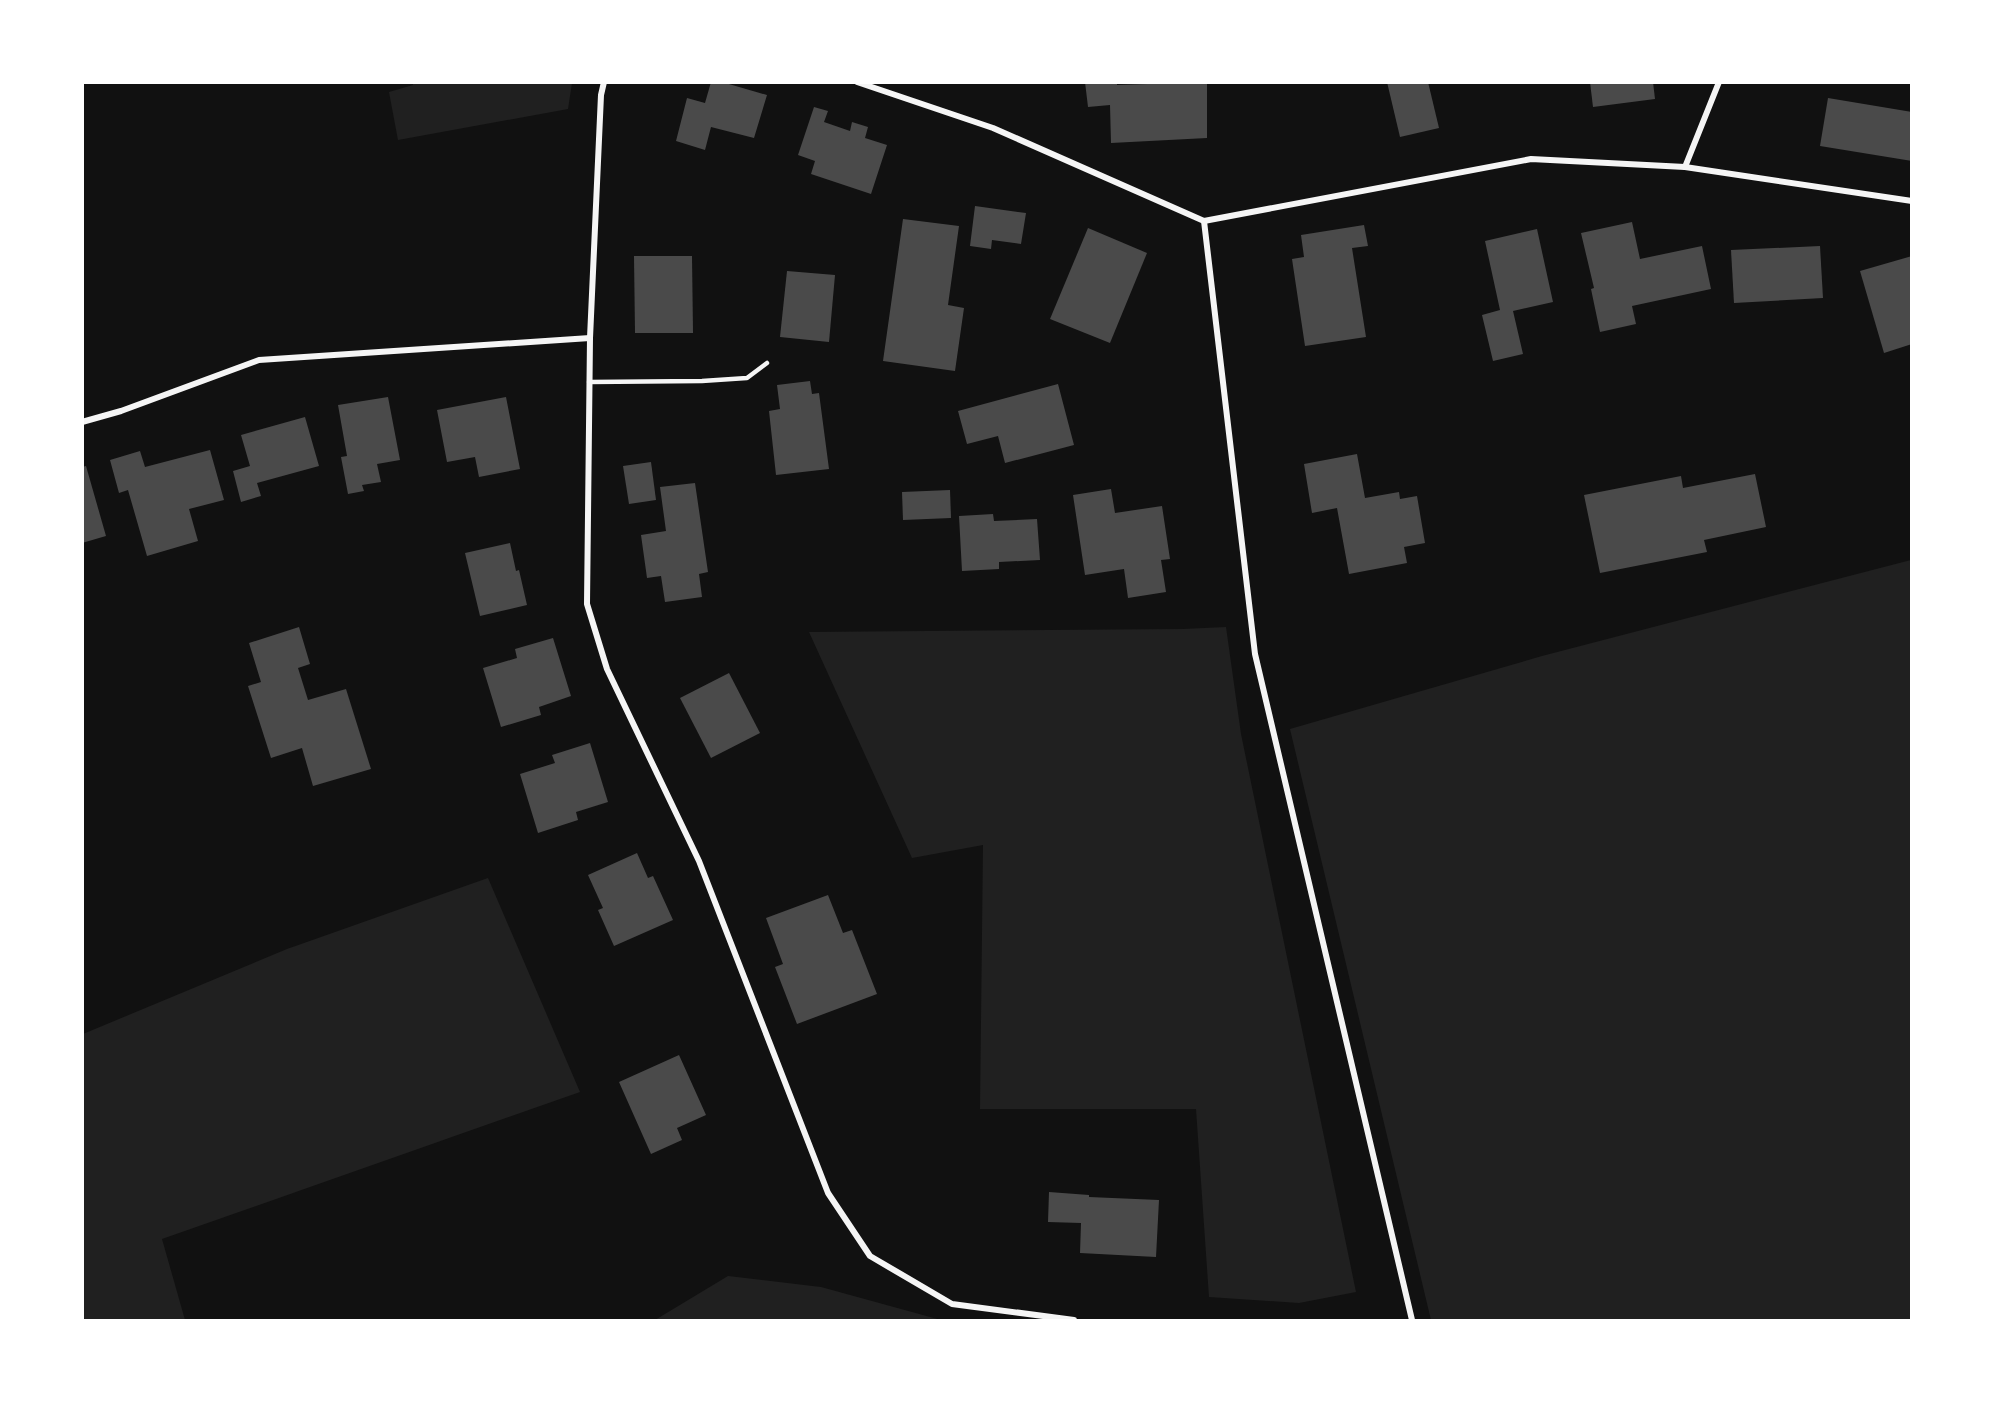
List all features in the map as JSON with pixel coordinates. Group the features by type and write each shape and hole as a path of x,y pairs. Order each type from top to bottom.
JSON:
{"street":[{"path":"604,82 601,95 590,338 587,604 607,669 699,861 828,1193 870,1256 952,1304 1074,1320"},
{"path":"857,82 993,128 1204,221 1531,159 1685,167 1911,201"},
{"path":"1685,167 1719,82"},
{"path":"1204,221 1255,654 1412,1320"},
{"path":"82,422 121,411 259,360 590,338"}],"lane":[{"path":"589,382 702,381 747,378 767,363"}],"shaded area":[{"path":"413,82 572,83 568,109 398,140 389,92 413,85"},
{"path":"1911,560 1911,1320 1431,1320 1290,729 1542,656"},
{"path":"1226,627 1241,734 1356,1292 1299,1303 1209,1297 1196,1109 980,1109 983,845 912,858 809,632"},
{"path":"488,878 580,1092 162,1239 185,1320 83,1320 83,1034 287,949"},
{"path":"728,1276 821,1287 941,1320 655,1320"}],"building":[{"path":"711,82 722,82 767,95 754,138 711,127 705,150 676,141 687,98 705,103"},
{"path":"1085,82 1117,82 1117,85 1207,82 1207,138 1111,143 1110,105 1088,107"},
{"path":"1387,82 1428,82 1439,128 1400,137"},
{"path":"1590,82 1653,82 1655,99 1593,107"},
{"path":"1828,98 1912,112 1912,161 1820,146"},
{"path":"814,107 828,111 824,122 850,131 852,122 868,127 865,138 887,145 871,194 811,174 815,161 798,155"},
{"path":"975,206 1026,213 1021,244 992,240 991,249 970,246"},
{"path":"903,219 959,226 948,305 964,308 955,371 883,361"},
{"path":"1632,222 1640,259 1702,246 1711,289 1632,306 1636,324 1600,332 1591,289 1594,288 1581,233"},
{"path":"1364,225 1368,246 1352,248 1366,337 1305,346 1292,259 1304,257 1301,235"},
{"path":"1088,228 1147,253 1110,343 1050,319"},
{"path":"1537,229 1553,302 1513,311 1523,354 1493,361 1482,315 1500,310 1485,241"},
{"path":"1820,246 1823,298 1734,303 1731,250"},
{"path":"634,256 692,256 693,333 635,333"},
{"path":"1912,256 1912,344 1884,353 1860,271"},
{"path":"787,271 835,275 829,342 780,337"},
{"path":"810,381 812,394 819,393 829,469 776,475 769,411 780,409 777,385"},
{"path":"1058,384 1074,445 1005,463 998,436 967,444 958,411"},
{"path":"388,397 400,460 377,464 381,482 362,485 364,491 348,494 341,457 347,456 338,405"},
{"path":"506,397 520,469 479,477 475,457 447,462 437,410"},
{"path":"305,417 319,466 257,483 261,496 241,502 233,471 250,466 241,435"},
{"path":"210,450 224,500 189,509 198,541 147,556 128,490 119,493 110,460 140,451 145,467"},
{"path":"1357,454 1365,498 1399,492 1400,499 1417,496 1425,543 1404,547 1407,563 1349,574 1337,508 1312,513 1304,464"},
{"path":"651,462 656,500 629,504 623,466"},
{"path":"86,466 106,536 82,543 82,467"},
{"path":"1755,474 1766,527 1704,540 1707,552 1600,573 1584,495 1681,476 1683,488"},
{"path":"695,483 708,572 699,574 702,597 665,602 661,576 647,578 641,535 666,531 660,487"},
{"path":"1111,489 1115,513 1162,506 1170,559 1161,560 1166,592 1128,598 1124,569 1085,575 1073,495"},
{"path":"950,490 951,518 903,520 902,492"},
{"path":"993,514 994,521 1037,519 1040,560 999,562 999,569 962,571 959,516"},
{"path":"510,543 527,605 480,616 465,553"},
{"path":"299,627 310,664 298,668 308,700 346,689 371,769 313,786 302,748 271,758 248,686 261,682 249,643"},
{"path":"553,638 571,696 539,707 541,715 501,727 483,668 517,658 515,649"},
{"path":"729,673 760,733 711,758 680,698"},
{"path":"590,743 608,802 576,812 578,820 538,833 520,774 555,763 552,755"},
{"path":"637,853 648,878 653,876 673,920 614,946 598,910 603,908 588,875"},
{"path":"828,895 843,933 852,930 877,994 797,1024 775,967 783,964 766,918"},
{"path":"679,1055 706,1115 677,1128 682,1140 651,1154 619,1082"},
{"path":"1049,1192 1089,1195 1089,1197 1159,1200 1156,1257 1080,1253 1081,1223 1048,1222"}]}
